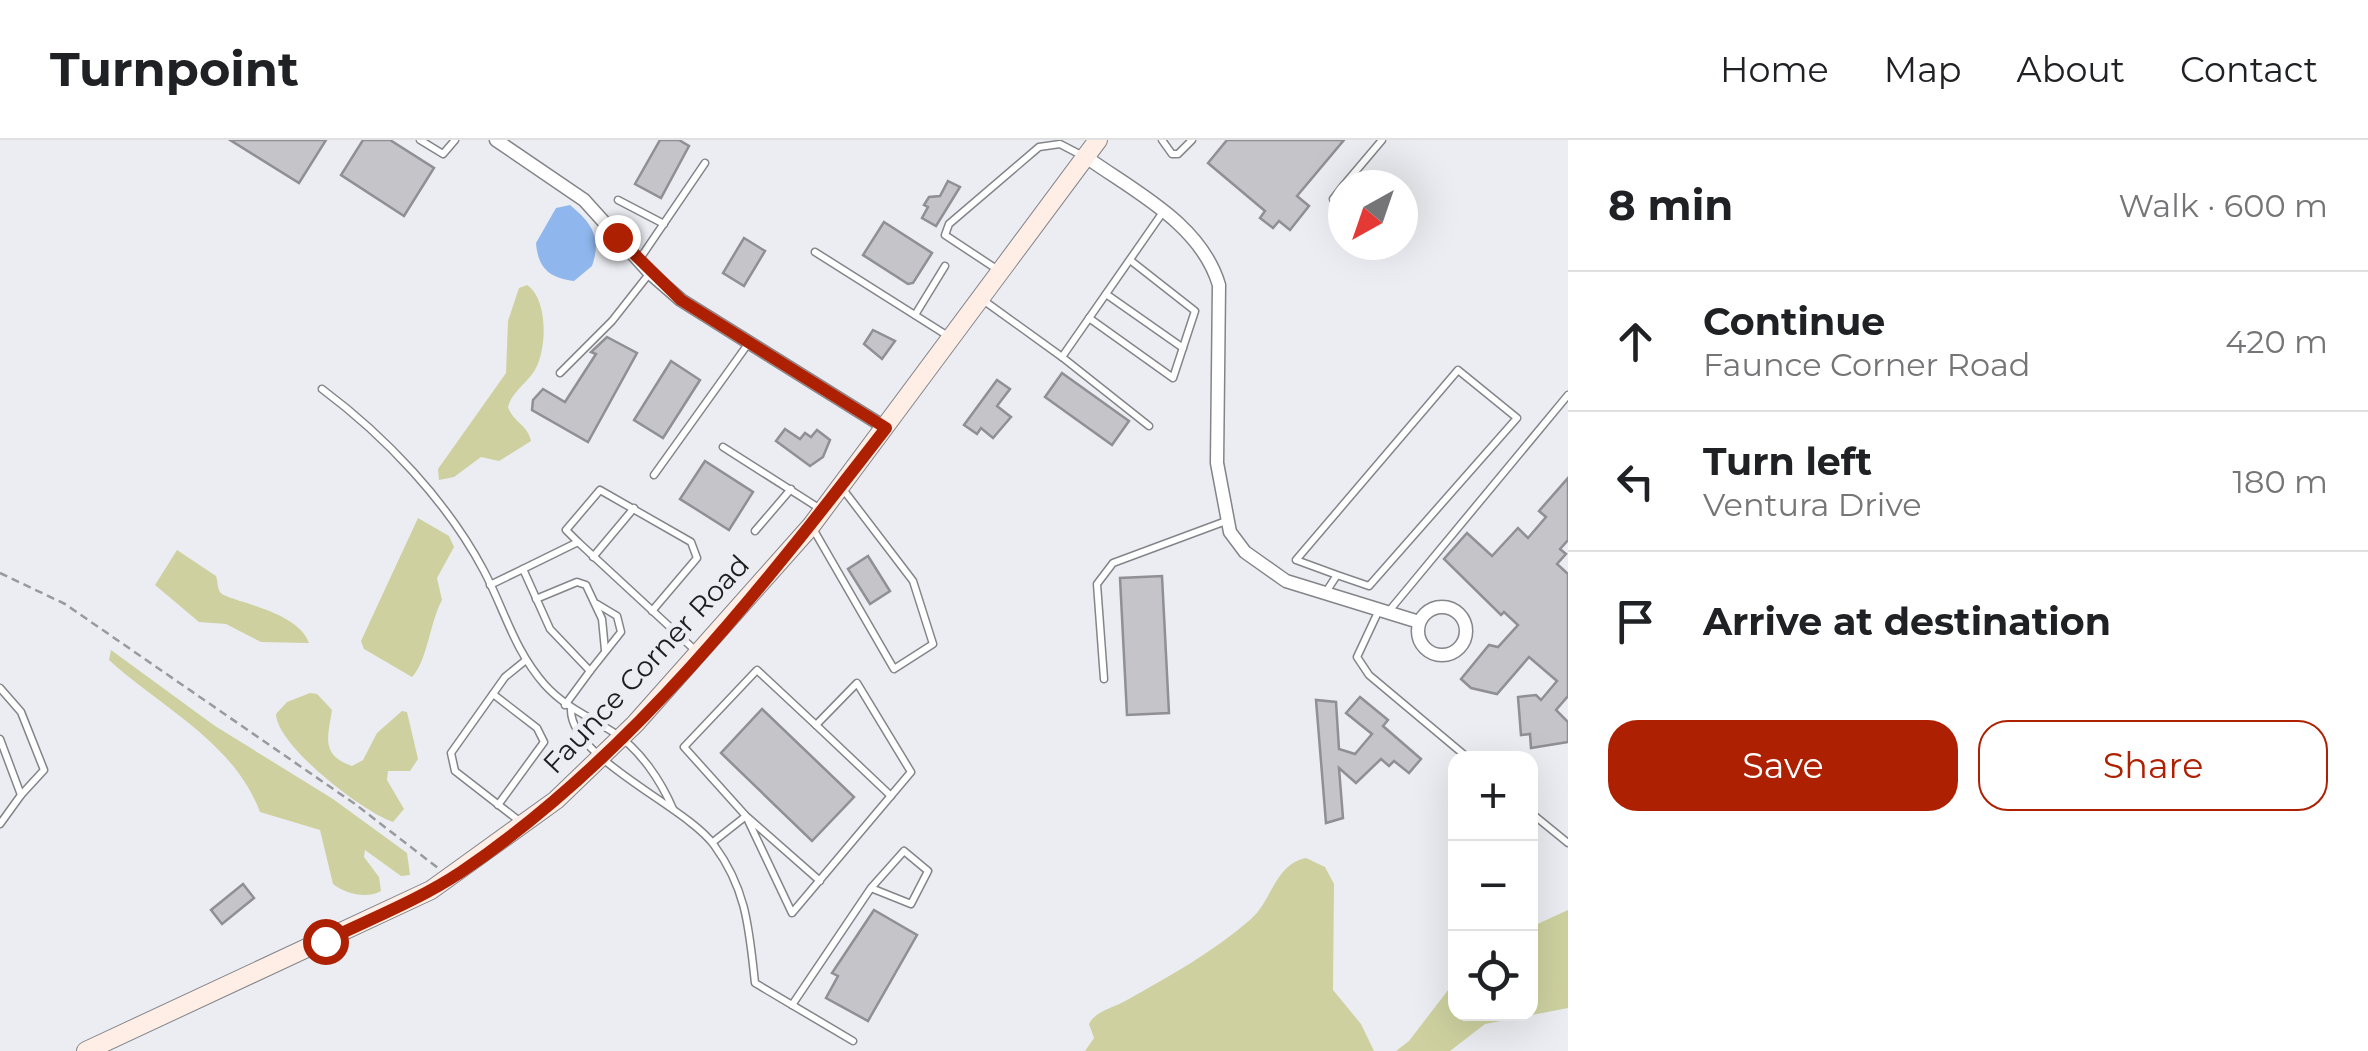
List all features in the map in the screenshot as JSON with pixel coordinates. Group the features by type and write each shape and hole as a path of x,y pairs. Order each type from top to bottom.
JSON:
{"main road":[{"name":"Faunce Corner Road","path":"86,1051 451,878 603,756 699,654 842,488 1098,140"}],"street":[{"path":"496,140 584,200 650,273 748,344 886,428"},
{"path":"1086,157 1163,212 1204,248 1219,286 1217,463 1226,521 1245,552 1265,570 1419,622"}],"lane":[{"path":"420,140 444,154 455,140"},
{"path":"1162,140 1172,154 1178,154 1192,140"},
{"path":"1357,170 1382,140"},
{"path":"1002,272 952,242 945,235 949,224 1039,147 1060,144 1086,157"},
{"path":"638,261 705,163"},
{"path":"618,200 664,224"},
{"path":"1062,358 1163,212"},
{"path":"815,252 953,339"},
{"path":"1089,318 1173,378 1195,311 1130,260"},
{"path":"915,315 945,266"},
{"path":"560,372 612,321 650,273"},
{"path":"1106,294 1183,348"},
{"path":"982,300 1149,426"},
{"path":"654,476 748,344"},
{"path":"1458,370 1517,418 1369,586 1338,576 1296,560 1458,370"},
{"path":"322,389 358,416 449,516 490,585 510,638 526,660 568,707 621,738 661,782 674,809"},
{"path":"1460,751 1369,675 1357,657 1384,610 1568,395"},
{"path":"724,447 823,510"},
{"path":"811,526 894,668 933,644 913,582 842,488"},
{"path":"755,531 791,489"},
{"path":"652,611 698,554 691,542 605,491 596,492 566,530 594,557 652,611 699,654"},
{"path":"594,557 634,508"},
{"path":"1104,680 1097,584 1102,574 1113,563 1226,521"},
{"path":"490,585 578,542"},
{"path":"523,569 562,644 590,671"},
{"path":"1326,592 1338,576"},
{"path":"536,600 577,582 586,585 607,636 606,650"},
{"path":"597,604 620,623 617,640 590,671 568,707 571,719 603,756 713,842 747,904 755,982 853,1040"},
{"path":"523,824 454,771 451,753 493,694 526,660"},
{"path":"820,880 746,816 684,747 756,670 892,796"},
{"path":"746,816 792,913 911,772 857,683 816,725"},
{"path":"0,688 20,712 44,770 0,824"},
{"path":"493,694 536,728 544,742 498,805"},
{"path":"0,740 22,794"},
{"path":"713,842 746,816"},
{"path":"1538,819 1568,844"},
{"path":"792,1005 871,888 904,850 928,871 911,904 871,888"}],"path":[{"path":"0,573 65,604 355,804 451,878"}],"green space":[{"path":"527,285 542,312 542,348 536,368 508,407 531,441 499,461 481,457 454,477 439,480 438,469 506,373 508,321 519,288"},
{"path":"418,518 449,536 454,547 437,578 442,600 412,677 364,649 361,641"},
{"path":"177,550 216,576 219,590 225,595 291,622 309,643 261,642 226,624 199,622 155,585"},
{"path":"111,650 215,726 333,799 407,853 410,875 401,876 365,850 364,857 379,877 381,891 357,894 333,884 320,830 260,812 235,768 218,749 109,660"},
{"path":"317,694 332,710 328,737 331,751 352,766 363,760 377,733 402,711 407,712 418,759 410,771 388,771 387,780 404,809 393,822 362,805 324,776 290,743 276,714 287,702"},
{"path":"1306,858 1325,867 1334,884 1333,990 1361,1024 1374,1051 1085,1051 1094,1038 1089,1024 1096,1015 1159,982 1222,942 1251,919 1287,868"},
{"path":"1568,910 1568,1008 1538,1014 1538,931 1538,924"},
{"path":"1448,990 1448,1021 1501,1021 1485,1024 1450,1051 1396,1051 1409,1041"}],"water":[{"path":"570,205 589,225 596,247 592,266 574,281 546,270 536,243 556,208"}],"building":[{"path":"230,140 326,140 299,183"},
{"path":"363,140 390,140 434,168 404,216 341,175"},
{"path":"660,140 679,140 689,146 661,198 635,184"},
{"path":"1227,140 1344,140 1297,196 1309,206 1290,230 1279,221 1273,228 1260,218 1265,211 1208,163"},
{"path":"948,181 960,187 936,226 922,218 928,207 924,205 929,197 940,196"},
{"path":"884,222 932,253 913,283 908,284 863,255"},
{"path":"744,238 765,251 744,286 723,273"},
{"path":"873,330 895,341 882,359 864,344"},
{"path":"607,337 637,353 588,442 532,410 533,400 543,389 565,402 596,354 591,352"},
{"path":"671,361 700,380 663,438 634,420"},
{"path":"1062,373 1129,421 1112,445 1045,397"},
{"path":"997,380 1010,389 997,406 1011,417 993,438 981,428 977,434 964,425"},
{"path":"785,429 800,439 805,433 811,437 817,430 830,440 823,457 810,466 776,441"},
{"path":"705,461 753,492 729,530 680,499"},
{"path":"1568,478 1568,540 1560,549 1566,554 1557,564 1568,574 1568,696 1556,710 1568,722 1568,742 1531,748 1530,734 1521,735 1518,697 1536,695 1541,700 1557,681 1529,657 1497,694 1471,688 1461,679 1489,645 1498,647 1518,625 1504,612 1501,615 1444,559 1467,533 1492,556 1518,528 1528,538 1546,517 1539,511"},
{"path":"868,556 890,591 870,604 848,569"},
{"path":"1162,576 1169,713 1127,715 1120,578"},
{"path":"1360,697 1388,720 1383,726 1421,759 1409,773 1394,761 1389,766 1381,759 1356,783 1339,768 1343,818 1326,823 1316,700 1336,702 1339,749 1355,754 1372,734 1346,713"},
{"path":"762,709 854,797 812,841 721,753"},
{"path":"243,884 254,898 222,924 211,910"},
{"path":"874,910 917,935 868,1021 826,998 838,976 832,973"}],"route":[{"path":"325,941 432,890 556,800 636,724 767,578 886,428 681,300 617,237"}]}
